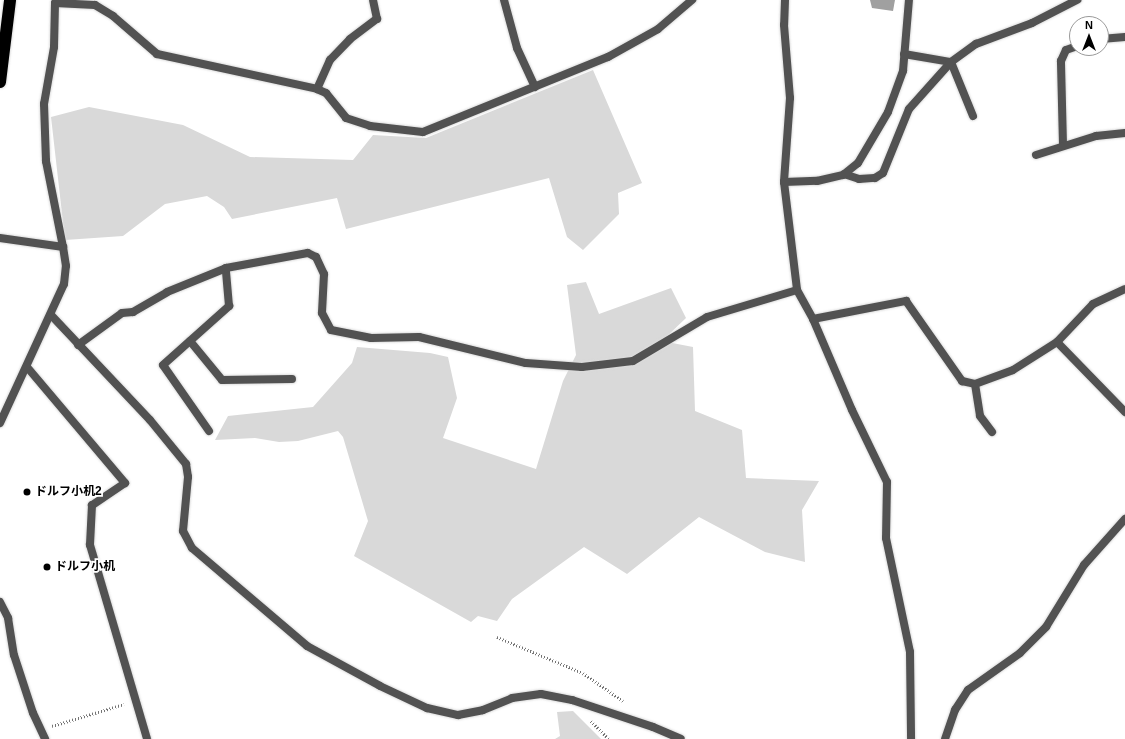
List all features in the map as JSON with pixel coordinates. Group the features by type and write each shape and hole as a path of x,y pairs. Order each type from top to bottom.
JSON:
{"highway":[{"path":"0,82 10,0"}],"street":[{"path":"317,89 330,60 350,39 377,19 373,0"},
{"path":"504,0 517,48 535,87"},
{"path":"0,423 64,284 66,266 46,161 44,104 54,47 55,1 95,6 113,16 157,54 317,89 326,93 346,118 370,126 423,132 608,57 658,29 692,0"},
{"path":"785,0 784,25 790,98 784,182 796,290 813,319 852,410 887,482 886,538 910,652 911,739"},
{"path":"784,182 817,181 844,174 858,163 888,112 903,71 909,0"},
{"path":"844,174 859,179 875,178 883,173 909,109 950,62 976,44 1032,23 1077,0"},
{"path":"1109,39 1125,38"},
{"path":"1063,145 1061,61 1066,50 1069,49"},
{"path":"904,54 950,62"},
{"path":"950,62 974,116"},
{"path":"1036,156 1063,145 1096,136 1125,133"},
{"path":"0,238 63,247"},
{"path":"78,345 122,313 133,312 167,292 226,268 308,252 316,257 324,274 322,313 332,330 371,338 418,337 526,363 582,367 633,361 707,317 796,290"},
{"path":"209,431 163,365 229,306 226,268"},
{"path":"813,319 906,301 962,381 974,384 1013,370 1057,342 1093,304 1125,289"},
{"path":"51,315 150,420 186,464 188,477 183,531 192,548 307,646 380,686 427,708 458,715 483,710 512,698 541,694 572,700 681,739"},
{"path":"190,341 222,380 292,379"},
{"path":"1057,342 1125,412"},
{"path":"27,367 125,483 92,505 90,545 147,739"},
{"path":"974,384 980,416 992,432"},
{"path":"945,739 955,710 968,690 1020,652 1046,627 1084,565 1125,519"},
{"path":"0,602 8,618 14,655 44,739"}],"path":[{"path":"497,637 583,674 623,701 622,718"},
{"path":"49,726 108,709"}],"shaded area":[{"path":"870,0 895,0 893,11 872,8"},
{"path":"593,70 642,183 618,193 619,214 583,250 567,237 549,178 346,229 337,198 232,219 224,207 207,196 165,204 123,236 65,240 51,117 89,107 183,125 250,157 353,160 373,135 426,138"},
{"path":"586,282 599,314 671,288 686,318 662,341 693,347 695,411 742,430 746,478 819,481 802,510 805,562 765,552 699,517 627,574 584,547 512,599 497,621 478,616 471,622 354,556 368,521 343,437 338,431 298,441 279,442 255,438 215,440 228,416 313,407 352,363 357,347 430,353 448,357 457,398 443,438 536,469 563,381 576,355 567,285"},
{"path":"573,711 601,739 555,739 560,736 557,712"}],"place":[{"name":"ドルフ小机2","path":"27,492"},
{"name":"ドルフ小机","path":"47,567"}]}
